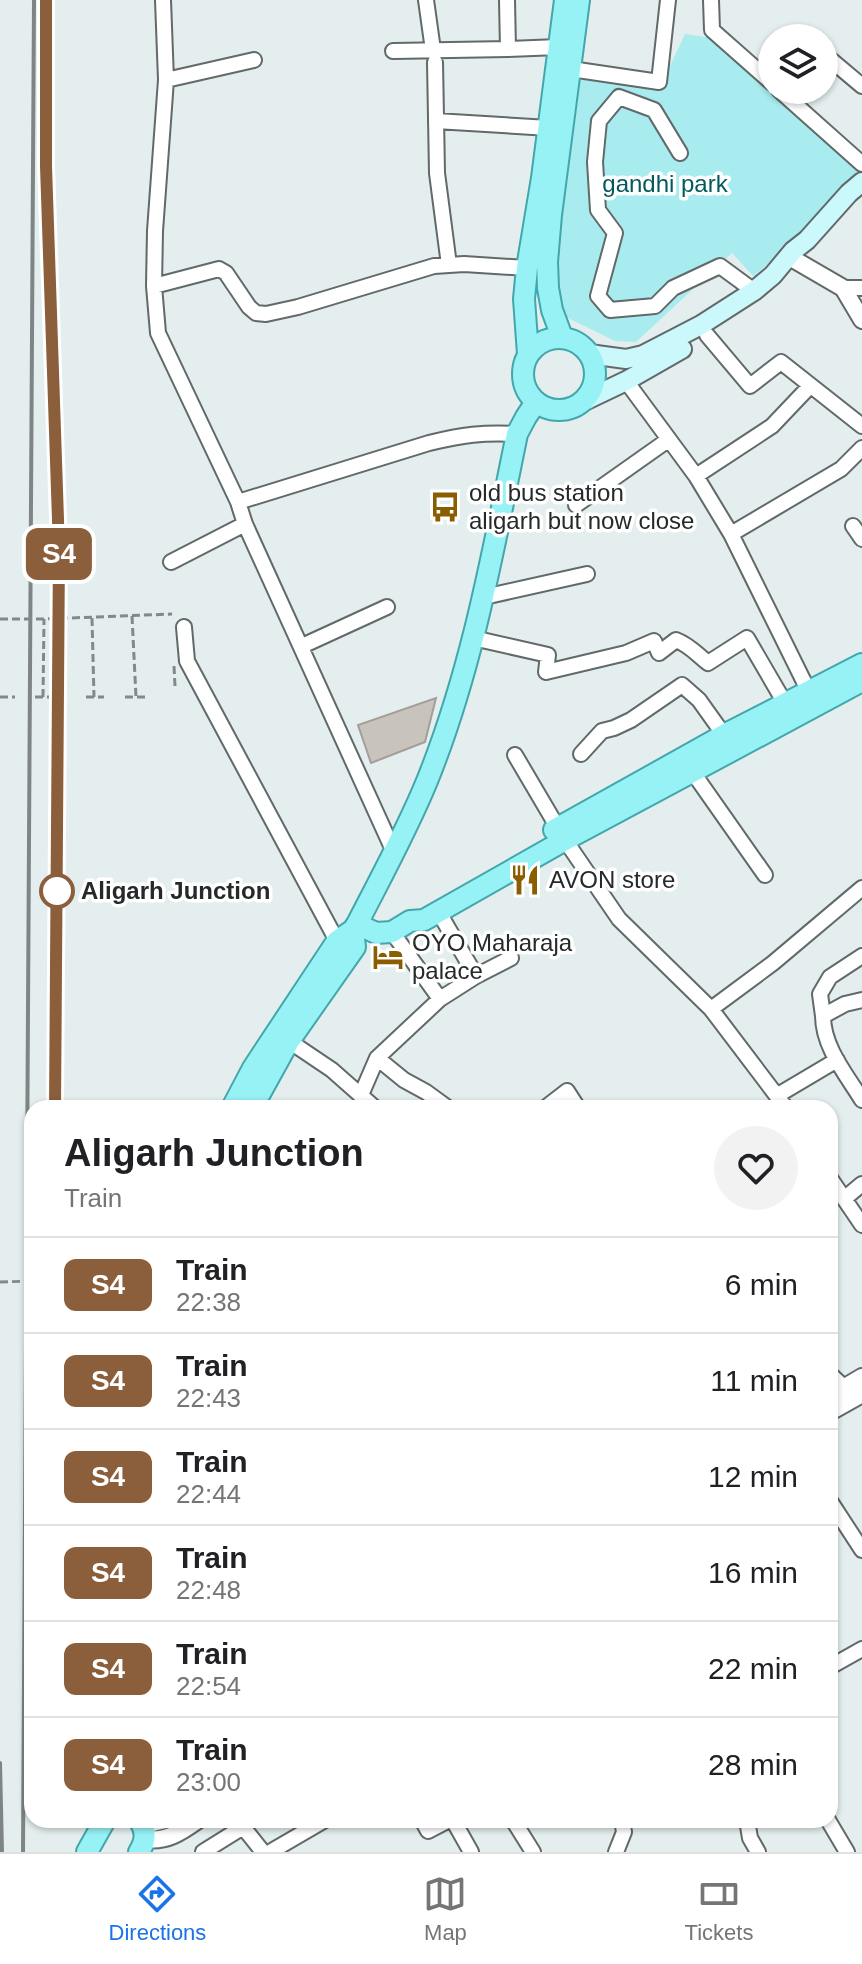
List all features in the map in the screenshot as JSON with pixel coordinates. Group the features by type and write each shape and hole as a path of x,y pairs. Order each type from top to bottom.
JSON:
{"main road":[{"path":"565,0 524,299 528,354 522,381 536,402 555,411 575,407 707,335 760,301 782,283 799,245 858,193"},
{"path":"562,337 552,310 547,262 579,0"},
{"path":"589,354 626,359 647,354 701,325 754,291 794,259"},
{"path":"528,354 543,342 562,337 582,346 594,363 596,373 594,384 584,401"},
{"path":"236,1100 253,1068 349,931 394,852 426,783 484,597 517,434 536,402"},
{"path":"687,765 724,735 786,705 813,699 862,664"},
{"path":"401,926 416,908 474,883 813,699 862,681"},
{"path":"349,931 376,933 424,920 474,883"},
{"path":"256,1100 289,1041 355,947 349,931"},
{"path":"87,1852 100,1828"}],"street":[{"path":"163,0 166,80 154,286 158,333 238,502 245,524 394,852"},
{"path":"426,0 434,56 437,173 449,265"},
{"path":"507,0 508,49"},
{"path":"571,69 659,82 668,0"},
{"path":"711,0 712,30 758,71"},
{"path":"393,51 434,56 559,47"},
{"path":"166,80 254,60"},
{"path":"838,66 862,86"},
{"path":"680,153 654,110 619,97 599,121 595,162 598,210 615,233 598,296 610,310 655,306 673,288 720,266 754,291"},
{"path":"795,104 862,164"},
{"path":"436,121 549,128"},
{"path":"794,259 843,288 862,320"},
{"path":"154,286 219,269 226,273 249,307 256,313 266,314 434,266 464,264 527,268"},
{"path":"843,288 862,288"},
{"path":"707,335 750,386 781,362 862,426"},
{"path":"626,381 696,476 731,534 813,699"},
{"path":"696,476 772,426 810,386"},
{"path":"238,502 429,443 478,433 517,434"},
{"path":"576,505 668,440"},
{"path":"731,534 841,469 862,448"},
{"path":"171,562 245,524"},
{"path":"484,597 587,574"},
{"path":"302,646 387,607"},
{"path":"184,627 187,661 349,931"},
{"path":"473,638 548,655 546,672 626,653 654,641 659,653 676,640 689,645 708,663 747,638 786,705"},
{"path":"581,754 602,731 631,720 682,685 699,700 724,735"},
{"path":"515,755 561,834 619,919 711,1009 780,1100"},
{"path":"687,765 765,875"},
{"path":"711,1009 773,963 862,888"},
{"path":"438,911 476,976"},
{"path":"401,926 440,999"},
{"path":"862,956 830,977 820,994 823,1032 862,1100"},
{"path":"361,1095 377,1058 440,999 511,958"},
{"path":"823,1016 845,1004 862,1000"},
{"path":"289,1041 332,1070 366,1100"},
{"path":"377,1058 404,1080 437,1100"},
{"path":"785,1100 837,1060"},
{"path":"555,1100 567,1091 573,1100"},
{"path":"844,1199 862,1184"},
{"path":"838,1190 862,1225"},
{"path":"848,1394 862,1377"},
{"path":"838,1513 862,1550"},
{"path":"838,1662 862,1649"},
{"path":"142,1834 156,1841 168,1839 185,1828"},
{"path":"203,1852 234,1828"},
{"path":"245,1828 263,1852"},
{"path":"270,1852 311,1828"},
{"path":"456,1828 471,1852"},
{"path":"518,1828 533,1852"},
{"path":"616,1852 623,1828"},
{"path":"748,1828 758,1852"},
{"path":"833,1828 847,1852"}],"path":[{"path":"0,619 172,614"},
{"path":"132,616 136,697"},
{"path":"92,618 94,697"},
{"path":"43,697 44,619"},
{"path":"174,662 175,686"},
{"path":"0,697 15,697"},
{"path":"35,697 55,697"},
{"path":"86,697 104,697"},
{"path":"125,697 148,697"},
{"path":"0,1282 24,1281"}],"green space":[{"name":"gandhi park","path":"685,34 713,38 758,78 758,104 787,104 862,171 754,277 732,253 636,342 615,341 568,318 552,297 581,75 659,89"}],"building":[{"path":"436,698 425,742 371,763 358,725"}],"railway":[{"path":"27,1100 34,0"},
{"path":"46,60 46,166 59,549 55,1100"},
{"path":"23,1852 24,1684"},
{"path":"0,1763 2,1852"}],"train":[{"name":"S4","path":"46,0 46,166 60,634 55,1100"}],"place":[{"name":"old bus station aligarh but now close","path":"445,507"},
{"name":"AVON store","path":"525,880"},
{"name":"Aligarh Junction","path":"57,891"},
{"name":"OYO Maharaja palace","path":"388,957"}]}
